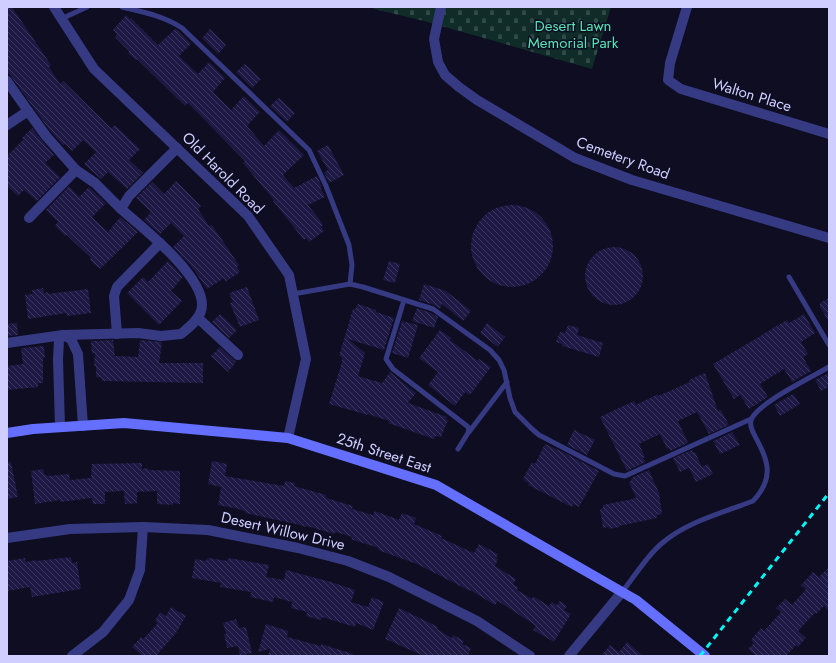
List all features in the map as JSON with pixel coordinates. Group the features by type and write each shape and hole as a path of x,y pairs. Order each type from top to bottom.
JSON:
{"main road":[{"name":"25th Street East","path":"7,432 124,423 288,438 436,485 636,600 705,656"}],"street":[{"name":"Old Harold Road","path":"54,7 94,69 248,216 288,275 306,359 288,438"},
{"name":"Cemetery Road","path":"441,7 434,39 438,62 445,75 477,100 575,158 632,180 829,238"},
{"name":"Walton Place","path":"687,7 670,63 668,80 681,89 829,134"},
{"path":"7,81 46,136 76,170 95,183 171,253 199,290 202,301 202,310 198,318 181,334 161,336 138,333 63,335 7,343"},
{"path":"7,126 28,111"},
{"path":"121,208 128,196 177,148"},
{"path":"30,218 76,170"},
{"path":"117,334 114,296 117,287 160,243"},
{"path":"198,318 238,355"},
{"path":"63,335 72,339 78,354 83,426"},
{"path":"60,427 58,340 63,335"},
{"path":"72,656 103,632 129,600 140,570 143,527"},
{"name":"Desert Willow Drive","path":"7,538 70,529 143,527 215,531 298,548 348,561 389,577 477,621 530,656"},
{"path":"569,656 622,592"}],"lane":[{"path":"61,19 88,7"},
{"path":"122,7 163,18 174,22 182,28 308,150 326,186 349,245 352,265 350,284"},
{"path":"789,277 829,345"},
{"path":"292,294 350,284 433,309 490,350 499,360 504,370 510,398 515,412 532,429 571,452 620,476 625,476 751,419"},
{"path":"404,300 386,359 393,369 467,426 469,428 468,432"},
{"path":"622,592 662,543 684,528 753,501 760,494 767,477 767,467 765,455 750,427 751,419 756,412 772,399 829,367"},
{"path":"458,449 468,432 507,382"}],"green space":[{"name":"Desert Lawn Memorial Park","path":"372,7 611,7 592,69 424,21 374,9"}],"building":[{"path":"7,7 12,7 51,65 49,67 60,84 63,81 111,128 115,125 140,149 129,160 143,173 127,189 108,172 101,179 84,164 96,152 83,140 72,151 65,144 63,145 51,132 7,71"},
{"path":"126,15 130,19 131,18 158,45 175,29 178,30 191,44 179,56 198,74 209,62 225,78 213,92 231,110 244,96 260,112 247,126 264,146 279,130 304,155 283,175 294,188 317,176 325,197 308,205 320,220 323,225 321,227 324,231 309,242 306,238 304,240 273,201 274,200 243,163 245,161 188,103 185,106 137,59 136,60 128,53 129,51 115,37 117,34 113,30"},
{"path":"210,29 226,45 218,54 202,38"},
{"path":"245,64 261,79 252,88 236,72"},
{"path":"279,98 295,113 287,122 270,106"},
{"path":"32,128 54,155 45,163 60,177 37,201 24,190 18,196 7,186 7,156 23,140 22,138"},
{"path":"328,145 344,175 329,183 324,172 328,170 317,151"},
{"path":"176,181 201,206 198,209 209,226 212,225 239,265 237,267 240,272 225,282 224,278 207,289 192,267 173,247 184,236 171,223 160,234 144,220 151,212 136,198 152,182 164,194"},
{"path":"69,186 79,197 89,187 106,203 92,217 108,232 120,217 138,232 100,269 90,260 91,258 67,235 65,236 55,226 58,222 46,210"},
{"path":"512,205 528,208 541,217 550,230 553,246 550,262 541,275 528,284 512,287 496,284 483,275 474,262 471,246 474,230 483,217 496,208"},
{"path":"608,247 620,247 635,255 643,270 643,282 635,297 620,305 608,305 593,297 585,282 585,270 593,255"},
{"path":"168,261 183,277 171,291 182,301 159,325 127,293 143,277 148,282"},
{"path":"389,261 400,264 395,283 383,280"},
{"path":"424,284 446,291 471,311 463,321 442,304 440,309 434,305 419,300"},
{"path":"247,287 259,320 240,327 230,303 233,302 229,293"},
{"path":"43,288 44,293 48,292 48,294 88,289 91,313 67,316 66,313 28,319 25,295 33,294 32,290"},
{"path":"829,298 829,322 820,307 820,303"},
{"path":"358,304 394,318 384,350 348,339 365,353 358,376 382,383 390,372 416,393 408,403 447,417 445,419 448,420 441,437 436,436 434,439 388,423 389,421 368,414 329,404 342,362 342,357 339,356 353,309 355,309"},
{"path":"417,308 438,317 434,328 412,321"},
{"path":"220,314 237,330 229,338 212,322"},
{"path":"804,314 815,333 801,342 808,354 803,357 811,371 792,382 784,369 760,384 768,397 749,409 740,395 734,399 713,364 787,320 789,323"},
{"path":"402,321 418,325 408,358 392,353"},
{"path":"17,323 18,335 7,336 7,324"},
{"path":"487,323 505,337 498,347 480,333"},
{"path":"568,325 579,328 577,335 603,343 599,357 562,346 562,344 556,342 560,332 565,333"},
{"path":"440,330 451,338 450,340 478,361 479,359 491,367 470,395 465,392 455,406 428,385 438,372 419,358"},
{"path":"113,340 115,356 138,357 140,340 162,342 159,363 203,363 203,383 102,381 102,378 96,377 96,366 94,366 95,353 92,354 91,341"},
{"path":"44,346 45,358 43,358 43,383 38,383 38,387 7,390 7,366 23,364 21,348"},
{"path":"220,347 236,362 228,372 211,356"},
{"path":"705,373 718,411 721,410 729,425 709,434 697,412 678,421 688,443 670,451 669,448 667,449 660,434 639,444 645,457 643,458 646,462 627,471 600,417 634,401 636,405 658,394 658,396 690,382 689,380"},
{"path":"829,373 829,387 821,391 815,380"},
{"path":"793,394 800,404 780,416 774,405"},
{"path":"574,430 595,440 587,455 567,445"},
{"path":"732,432 740,445 720,454 713,441"},
{"path":"545,444 599,471 579,507 573,504 572,507 528,485 529,483 524,481 525,479 523,479 532,462 535,464"},
{"path":"692,450 693,453 695,452 702,467 708,464 713,474 696,482 689,468 680,472 673,458"},
{"path":"212,461 227,464 225,476 284,486 285,481 295,483 294,486 326,495 326,498 353,506 352,509 373,515 375,511 399,520 402,513 416,518 414,524 442,536 441,538 474,553 479,544 498,554 496,558 498,559 495,566 516,579 513,584 518,587 517,590 532,599 533,596 549,606 552,602 557,605 560,601 567,606 564,610 571,614 554,642 533,630 536,626 498,601 495,605 470,590 417,564 378,550 379,548 356,541 351,539 352,537 335,532 334,534 307,526 245,513 246,512 239,509 218,505 221,487 208,484"},
{"path":"7,462 11,462 18,497 7,499"},
{"path":"142,463 142,469 148,468 148,470 180,471 180,504 157,504 157,491 137,492 137,503 125,504 124,491 105,492 105,504 93,504 92,498 60,502 60,500 35,504 31,471 43,469 45,475 47,476 69,474 70,480 91,478 92,464"},
{"path":"649,470 659,493 662,514 657,515 657,518 619,526 620,527 609,529 609,527 603,528 600,509 603,508 603,505 636,498 629,482 632,480 631,478"},
{"path":"71,557 72,563 77,562 81,589 32,597 30,587 7,591 7,561 25,558 26,562"},
{"path":"209,558 227,561 229,558 269,565 266,577 284,580 286,570 331,582 355,590 351,602 368,607 372,597 384,602 373,630 356,623 355,627 322,617 321,620 306,616 307,612 291,608 292,602 274,597 273,602 250,597 251,592 220,587 221,583 192,578 195,559 206,561"},
{"path":"829,567 829,611 824,606 798,631 806,638 798,647 796,645 786,656 756,656 748,649 754,643 751,640 761,628 764,631 781,612 776,608 785,599 792,605 806,589 801,585 813,572 819,577"},
{"path":"171,607 186,616 176,633 156,656 143,656 132,647 141,637 143,639 158,623 155,621 160,612 166,616"},
{"path":"399,608 438,627 437,629 452,638 453,635 464,641 462,644 471,648 468,656 424,656 385,639"},
{"path":"236,619 239,628 246,627 252,653 240,656 238,646 227,648 224,634 226,634 223,623"},
{"path":"266,624 288,631 287,637 321,646 321,644 353,654 353,656 268,656 270,649 258,652"},
{"path":"627,642 643,656 601,656 610,645 619,652"}],"railway":[{"path":"700,656 829,493"}]}
